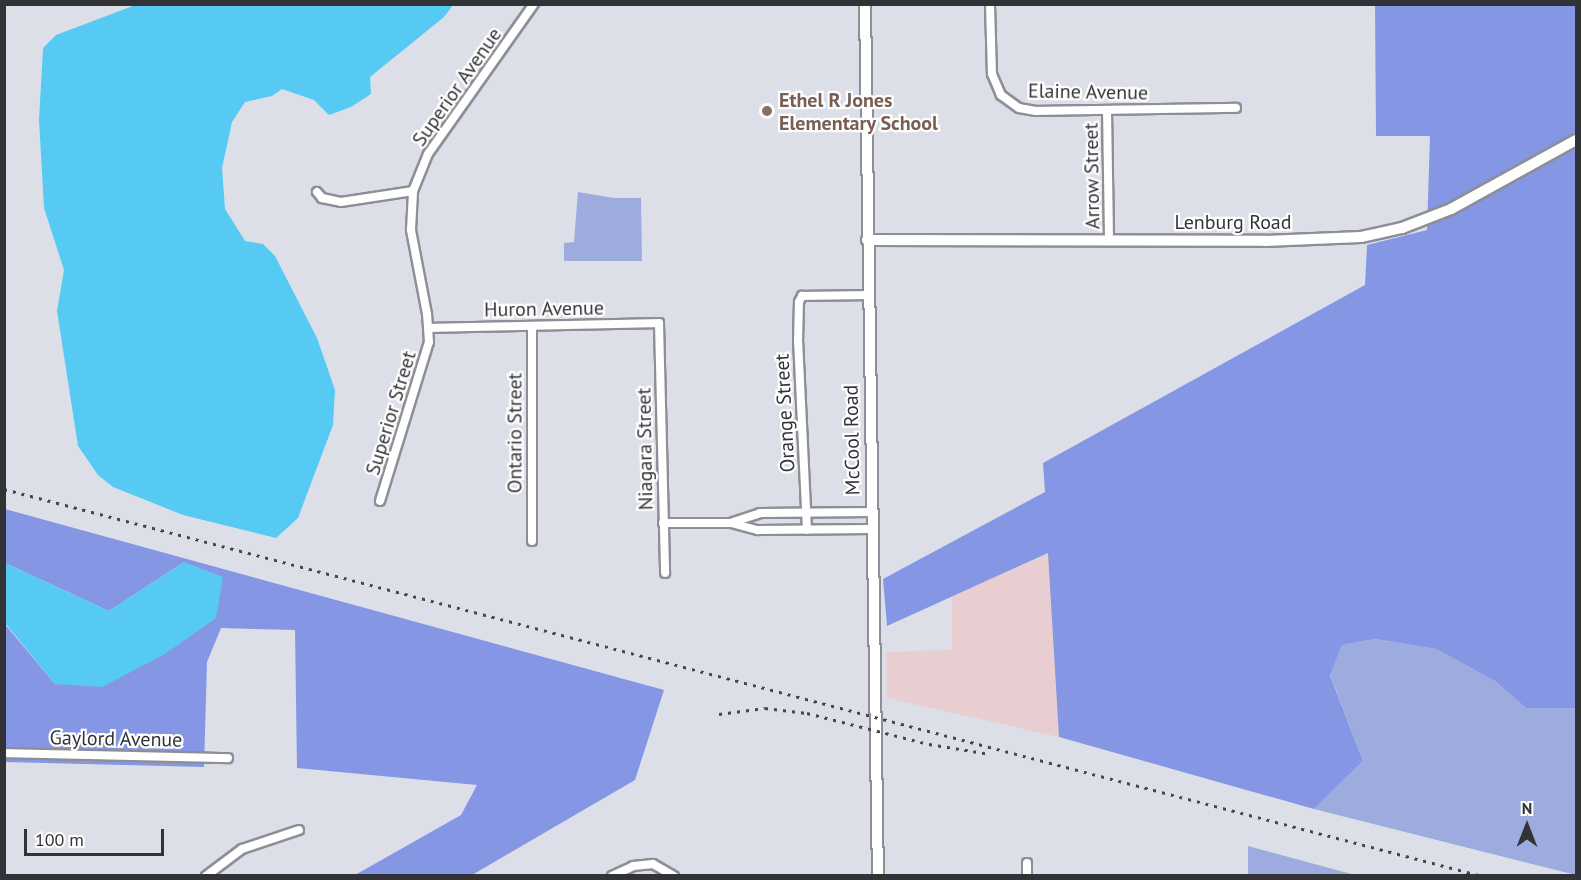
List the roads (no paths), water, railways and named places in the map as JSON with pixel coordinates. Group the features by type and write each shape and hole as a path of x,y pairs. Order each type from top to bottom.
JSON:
{"street":[{"name":"Superior Avenue","path":"413,191 428,154 534,4"},
{"name":"McCool Road","path":"865,4 867,295 878,876"},
{"name":"Elaine Avenue","path":"990,4 992,74 1009,102 1036,111 1236,108"},
{"name":"Arrow Street","path":"1107,110 1109,240"},
{"name":"Lenburg Road","path":"867,240 1265,241 1384,233 1450,209 1576,140"},
{"path":"316,192 322,198 341,202 413,191"},
{"name":"Superior Street","path":"380,501 427,356 429,328 412,248 413,191"},
{"name":"Orange Street","path":"807,530 798,342 802,296 867,295"},
{"name":"Huron Avenue","path":"429,328 659,323"},
{"name":"Niagara Street","path":"659,323 665,573"},
{"name":"Ontario Street","path":"532,326 532,541"},
{"path":"731,523 760,513 872,512"},
{"path":"663,523 731,523 758,530 872,529"},
{"name":"Gaylord Avenue","path":"4,753 228,758"},
{"path":"206,876 249,845 299,830"},
{"path":"612,876 633,866 653,864 674,876"},
{"path":"1027,864 1027,876"}],"railway":[{"path":"4,489 1482,876"},
{"path":"719,714 765,708 807,713 929,744 990,754"}],"place":[{"name":"Ethel R Jones Elementary School","path":"767,111"}]}
